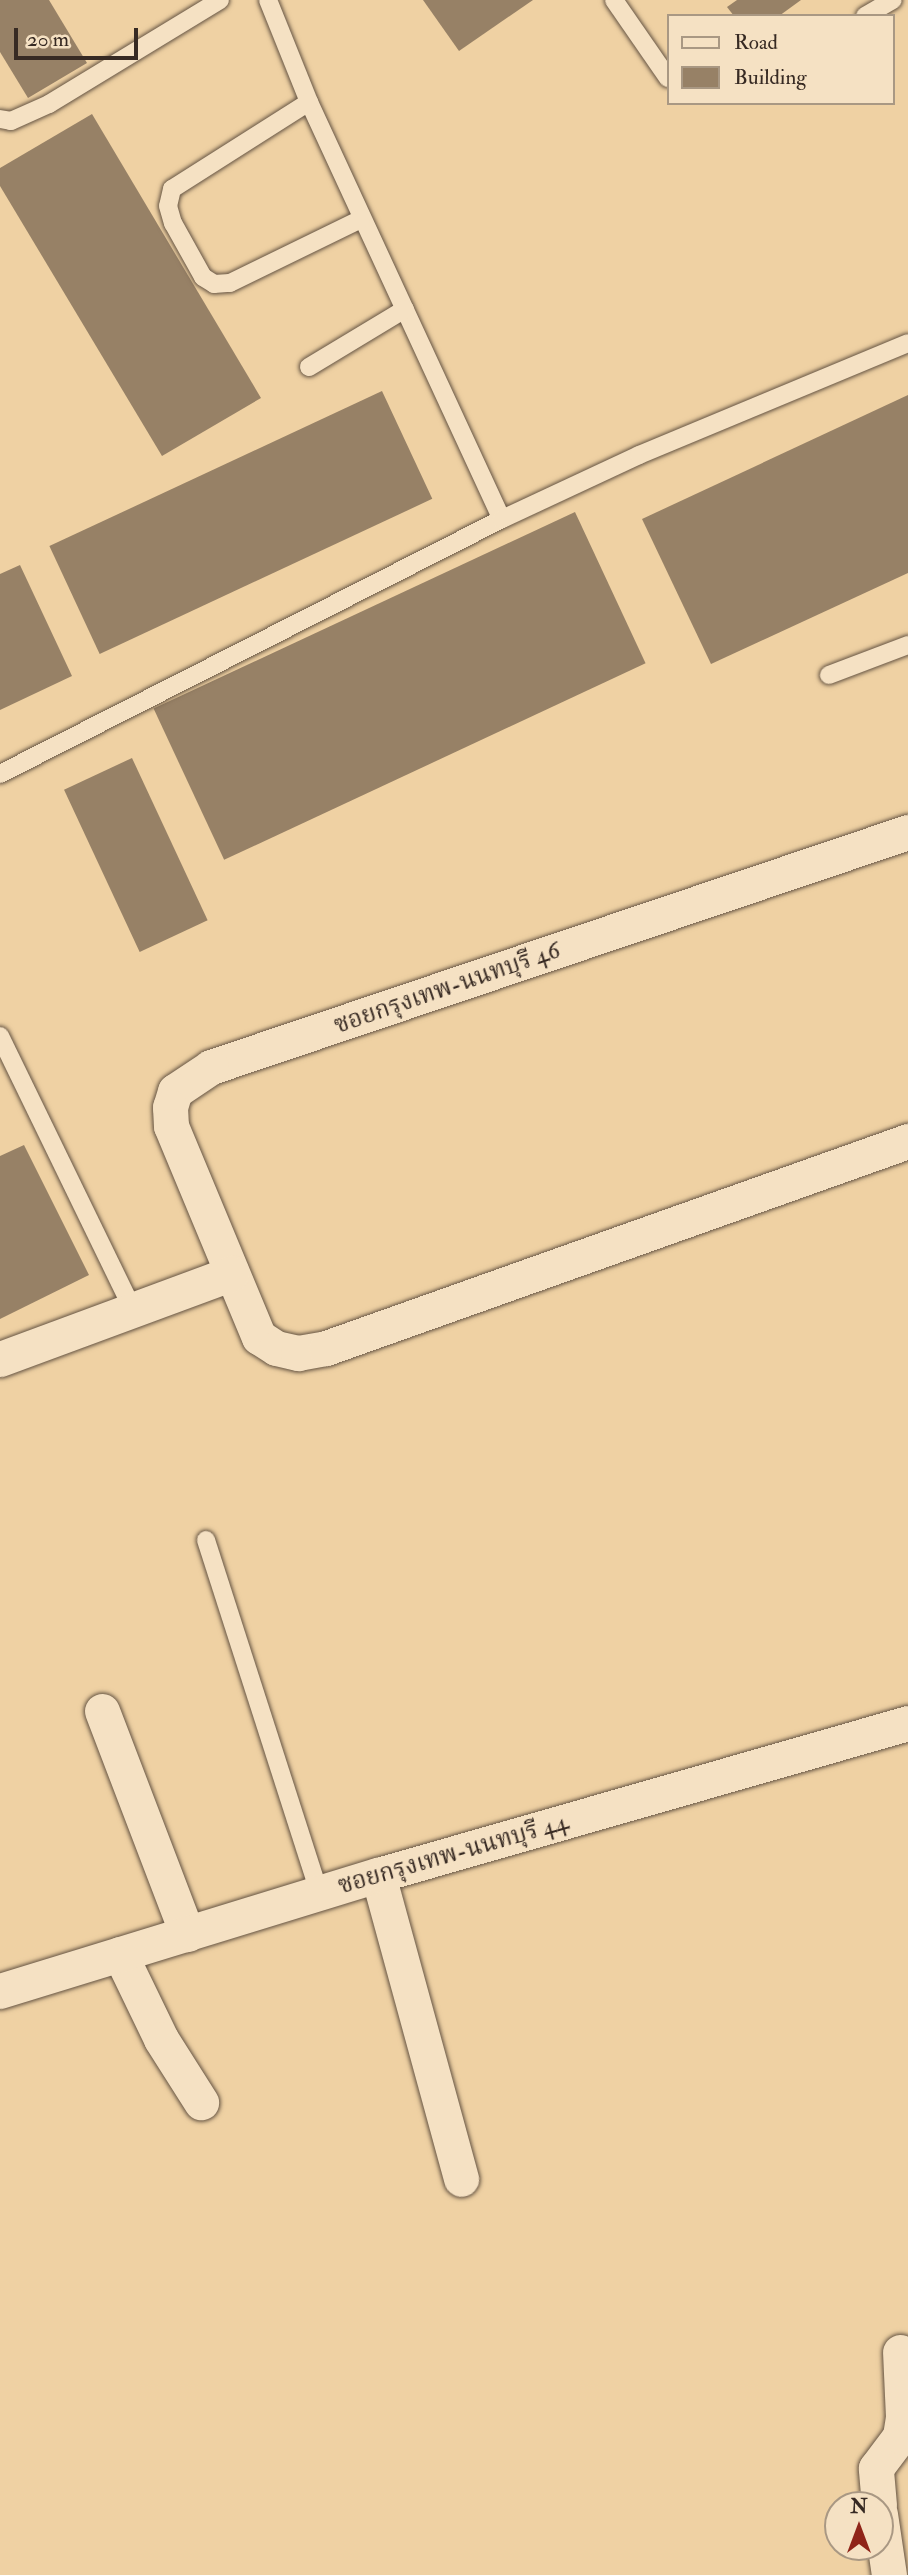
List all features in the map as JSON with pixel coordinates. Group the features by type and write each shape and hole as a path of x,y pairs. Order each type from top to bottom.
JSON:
{"street":[{"name":"ซอยกรุงเทพ-นนทบุรี 46","path":"908,832 211,1067 175,1091 171,1126 259,1337 276,1348 298,1353 326,1348 908,1141"},
{"path":"0,1359 232,1273"},
{"path":"102,1711 187,1934"},
{"name":"ซอยกรุงเทพ-นนทบุรี 44","path":"0,1991 377,1875 908,1723"},
{"path":"377,1875 461,2179"},
{"path":"120,1954 161,2039 201,2102"},
{"path":"878,2491 876,2468 900,2436 904,2417 900,2352"}],"lane":[{"path":"0,119 11,121 49,104 220,0"},
{"path":"268,0 309,102 361,219 502,519"},
{"path":"614,0 666,75"},
{"path":"868,14 893,0"},
{"path":"309,102 172,189 168,206 173,223 203,277 214,284 230,283 361,219"},
{"path":"309,367 405,309"},
{"path":"0,774 502,519 639,455 908,343"},
{"path":"829,675 908,645"},
{"path":"0,1037 132,1308"},
{"path":"206,1541 319,1893"}],"building":[{"path":"0,0 49,0 87,63 28,98 0,52"},
{"path":"423,0 533,0 459,51"},
{"path":"737,0 801,0 782,14 732,14 727,7"},
{"path":"92,114 261,398 162,456 0,186 0,168"},
{"path":"382,391 432,499 100,654 49,546"},
{"path":"908,395 908,573 711,664 642,519"},
{"path":"575,512 646,663 224,860 154,709"},
{"path":"20,565 72,676 0,710 0,574"},
{"path":"132,758 208,920 140,952 64,790"},
{"path":"24,1145 89,1275 0,1319 0,1156"}]}
